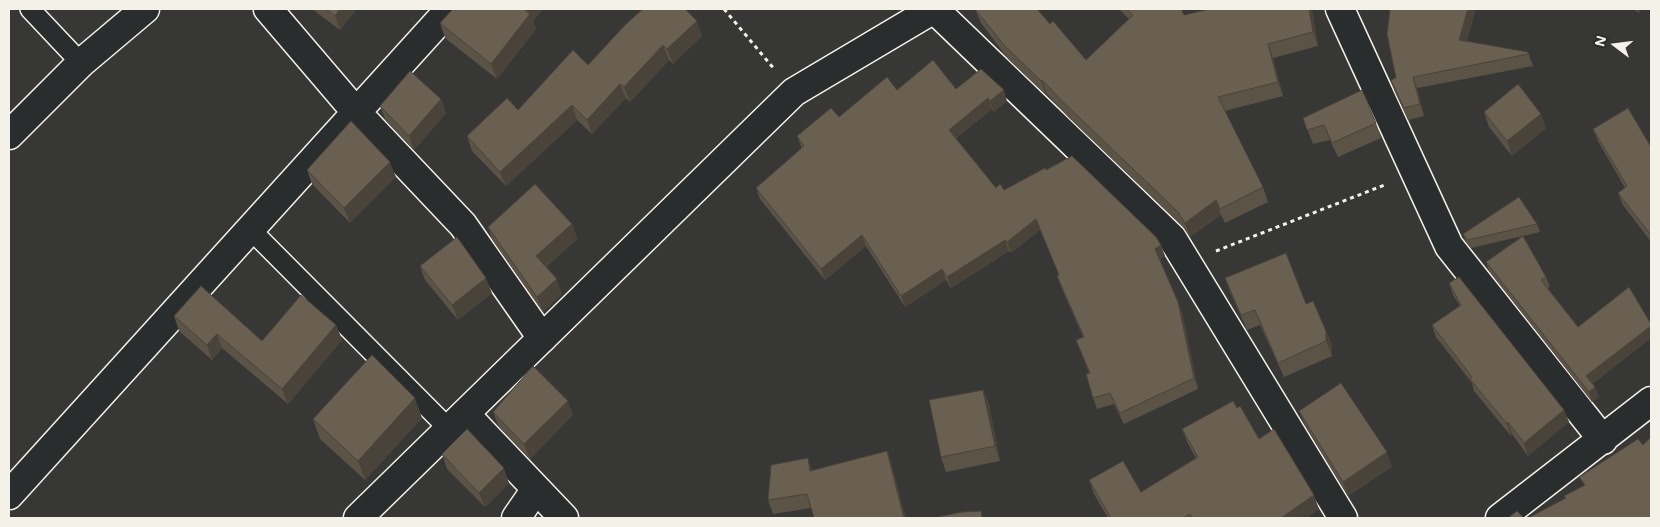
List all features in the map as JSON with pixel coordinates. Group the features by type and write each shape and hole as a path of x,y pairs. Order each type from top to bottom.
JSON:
{"street":[{"path":"9,135 81,63 145,9"},
{"path":"268,9 356,112 463,225 542,338"},
{"path":"9,495 450,9"},
{"path":"358,518 794,92 934,9 1172,238 1343,518"},
{"path":"1340,9 1449,246 1602,440"},
{"path":"1500,518 1651,401"},
{"path":"457,421 536,489 564,518"},
{"path":"516,518 536,489"}],"lane":[{"path":"30,9 81,63"},
{"path":"250,228 457,421"}],"path":[{"path":"724,9 794,92"},
{"path":"1187,262 1415,173"}],"building":[{"path":"326,9 340,9 335,16"},
{"path":"453,9 526,9 530,14 491,64 440,23"},
{"path":"643,9 685,9 697,21 667,49 663,45 624,87 620,84 587,120 572,105 500,172 467,136 507,98 518,110 573,50 588,65 626,24"},
{"path":"975,9 1037,9 1050,24 1053,21 1086,60 1133,15 1127,9 1181,9 1184,15 1210,9 1309,9 1313,32 1268,44 1278,82 1218,97 1263,187 1220,209 1216,200 1185,223 1178,212 1004,45"},
{"path":"1390,9 1468,9 1459,40 1528,52 1528,54 1413,77 1420,104 1404,108 1391,80 1396,78 1387,34"},
{"path":"933,60 956,89 981,69 1004,90 990,101 988,98 949,130 996,188 1000,184 1004,190 1072,156 1156,237 1161,245 1155,249 1178,302 1194,378 1120,413 1110,393 1093,398 1086,374 1090,373 1076,340 1084,337 1057,276 1059,275 1036,219 1007,242 1005,240 947,277 942,269 901,296 862,235 821,269 756,188 804,146 797,136 831,108 839,117 887,77 897,90"},
{"path":"410,71 441,99 409,136 380,106"},
{"path":"1518,84 1541,114 1507,141 1484,112"},
{"path":"1362,90 1376,123 1332,143 1324,125 1307,130 1303,118"},
{"path":"1628,108 1651,147 1651,235 1618,193 1627,186 1593,129"},
{"path":"351,121 390,162 344,208 307,170"},
{"path":"535,184 572,224 536,256 557,279 537,297 488,227"},
{"path":"1519,197 1537,224 1468,240 1463,234"},
{"path":"1523,236 1546,277 1541,280 1578,327 1629,287 1651,324 1651,326 1586,376 1595,387 1589,392 1486,262"},
{"path":"457,237 486,278 452,305 420,266"},
{"path":"1286,253 1306,304 1313,301 1326,331 1326,341 1278,363 1255,310 1241,315 1225,278"},
{"path":"1459,277 1564,410 1524,443 1470,379 1472,377 1432,325 1461,305 1449,283"},
{"path":"201,286 262,341 301,295 336,325 282,389 217,334 207,345 174,316"},
{"path":"372,355 415,398 358,461 313,419"},
{"path":"533,366 568,401 524,444 493,412"},
{"path":"1341,383 1387,452 1343,482 1299,411"},
{"path":"983,390 995,446 941,457 929,400"},
{"path":"1233,401 1237,408 1240,406 1259,439 1274,429 1314,495 1281,518 1193,518 1190,514 1183,518 1111,518 1089,480 1123,461 1141,492 1198,457 1182,429"},
{"path":"467,429 504,468 479,493 442,454"},
{"path":"1651,437 1651,518 1528,518 1566,498 1564,496 1585,485 1579,477 1638,439 1643,445"},
{"path":"887,451 904,518 814,518 807,494 768,500 771,465 808,458 810,471"},
{"path":"981,511 982,518 933,518 962,512"},
{"path":"1517,511 1524,518 1508,518"}]}
